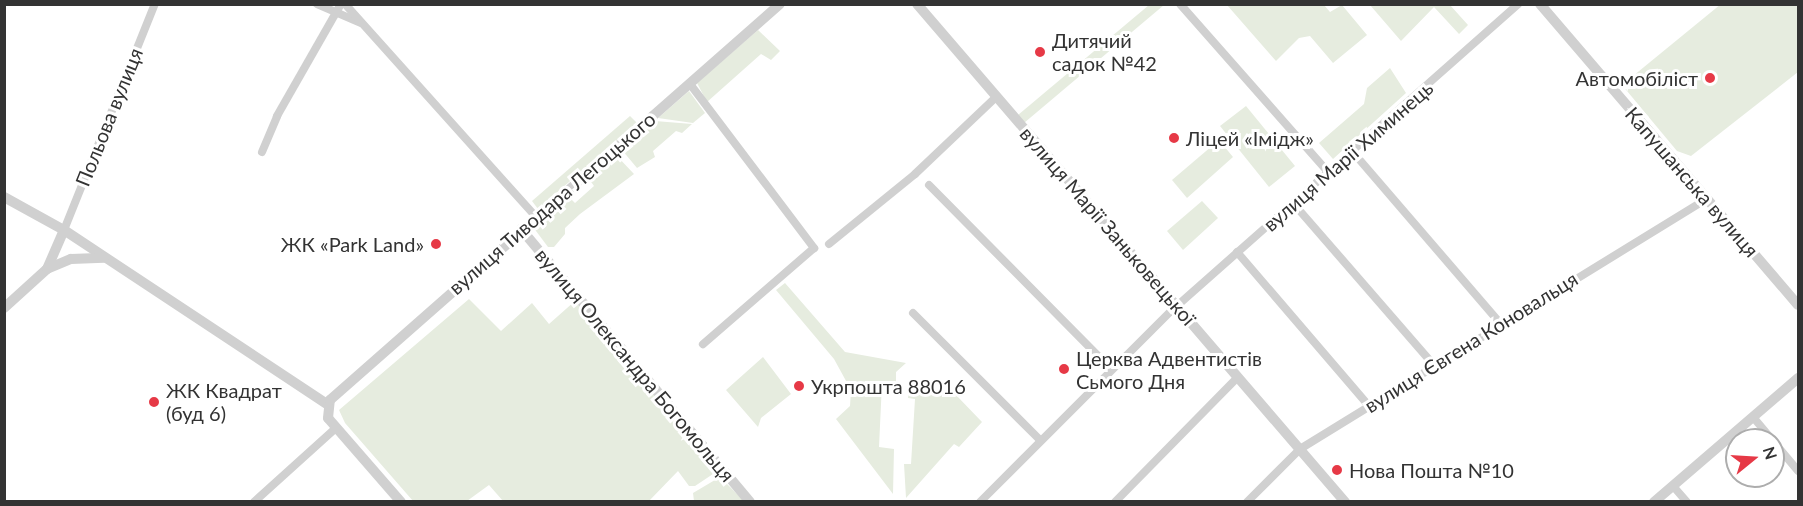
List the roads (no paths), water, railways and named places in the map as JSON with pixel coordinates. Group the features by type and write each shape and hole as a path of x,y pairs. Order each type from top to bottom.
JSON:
{"street":[{"name":"Польова вулиця","path":"64,230 155,4"},
{"path":"317,4 364,25"},
{"path":"262,152 273,123 333,11 341,4"},
{"path":"345,4 535,216"},
{"name":"вулиця Тиводара Легоцького","path":"328,405 341,387 780,4"},
{"name":"вулиця Марії Заньковецької","path":"917,4 1345,501"},
{"path":"1180,4 1328,172"},
{"name":"вулиця Марії Химинець","path":"980,501 1177,306 1518,4"},
{"name":"Капушанська вулиця","path":"1540,4 1798,305"},
{"path":"690,84 814,248 704,344"},
{"path":"830,244 915,174 996,97"},
{"path":"1352,152 1501,324"},
{"path":"929,185 1111,369"},
{"path":"4,197 64,230 328,405 328,417 336,428 401,501"},
{"name":"вулиця Євгена Коновальця","path":"1247,501 1300,448 1706,198"},
{"path":"1293,203 1434,365"},
{"name":"вулиця Олександра Богомольця","path":"521,229 748,501"},
{"path":"47,269 64,230"},
{"path":"1237,252 1369,406"},
{"path":"4,308 47,269 71,260 104,258"},
{"path":"913,312 1040,440"},
{"path":"1115,501 1238,377"},
{"path":"1654,501 1798,378"},
{"path":"1753,417 1762,428"},
{"path":"254,501 336,428"},
{"path":"1785,456 1798,471"},
{"path":"1673,486 1687,501"}],"place":[{"name":"Дитячий садок №42","path":"1040,52"},
{"name":"Автомобіліст","path":"1710,78"},
{"name":"Ліцей «Імідж»","path":"1174,138"},
{"name":"ЖК «Park Land»","path":"436,244"},
{"name":"Церква Адвентистів Сьмого Дня","path":"1064,369"},
{"name":"Укрпошта 88016","path":"799,386"},
{"name":"ЖК Квадрат (буд 6)","path":"154,402"},
{"name":"Нова Пошта №10","path":"1337,470"}]}
